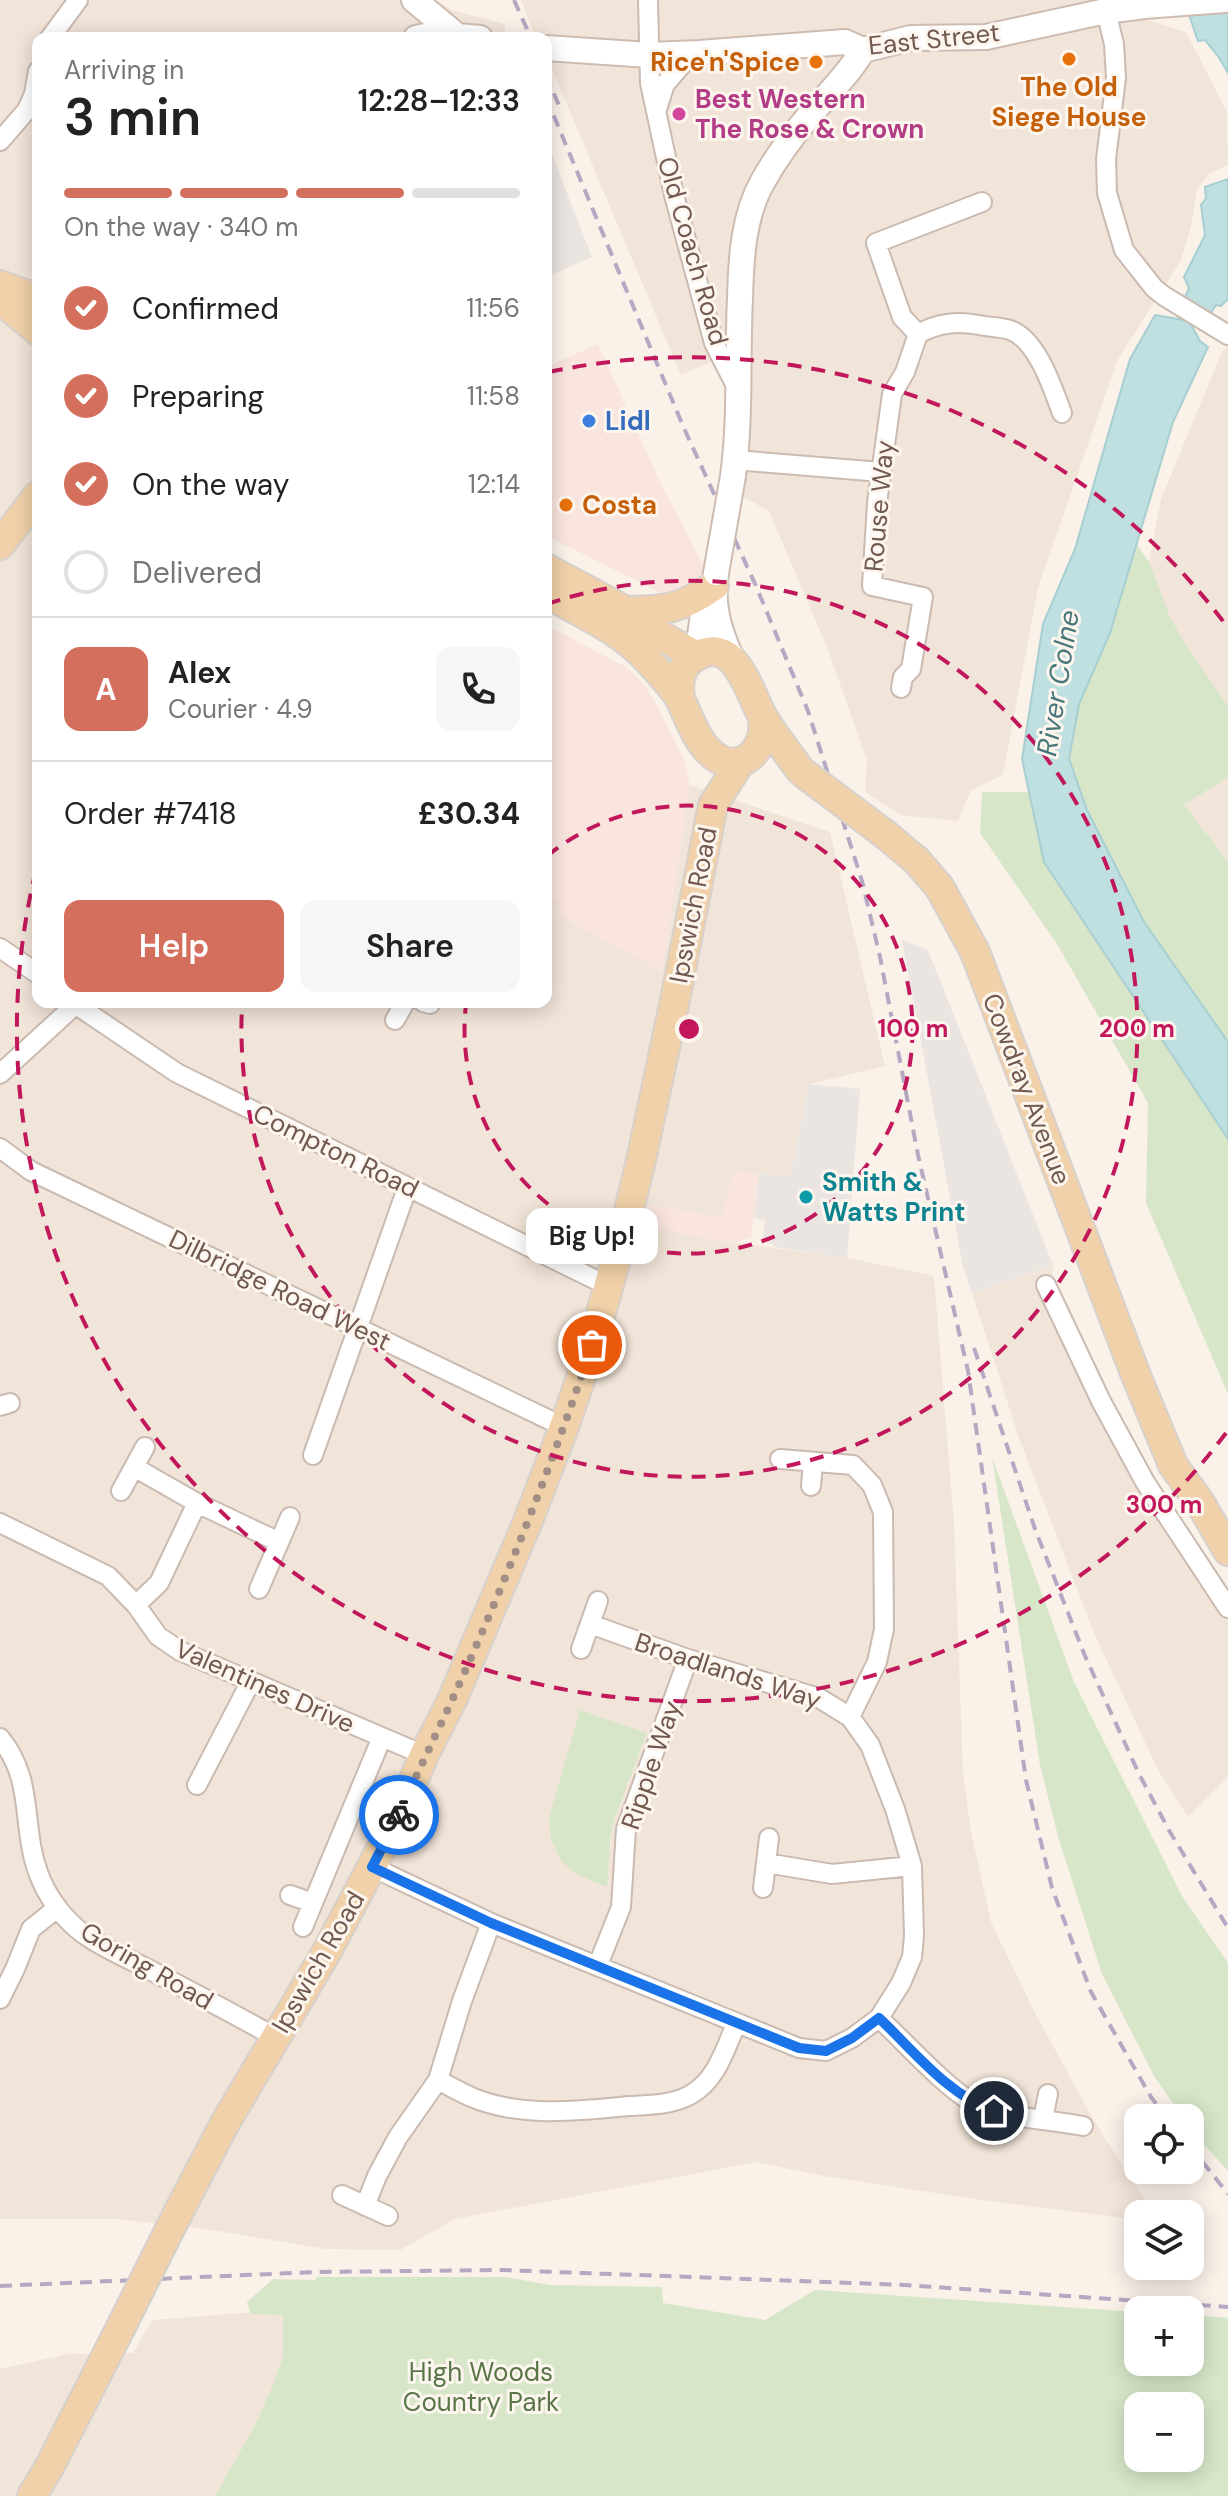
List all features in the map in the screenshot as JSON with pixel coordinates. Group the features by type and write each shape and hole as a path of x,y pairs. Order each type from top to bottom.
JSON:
{"main road":[{"path":"0,286 32,299"},
{"path":"0,286 7,305 32,326"},
{"path":"0,545 32,504"},
{"path":"552,571 626,611 645,627 697,656"},
{"path":"626,611 673,609 699,597 715,584"},
{"path":"552,598 631,644 680,698 703,745 720,759 731,762 745,759 763,740 763,718 732,659 716,652 697,656 686,663 681,673 680,698"},
{"name":"Cowdray Avenue","path":"763,718 803,773 917,861 940,888 975,952 1173,1465 1199,1501 1228,1551"},
{"name":"Ipswich Road","path":"703,745 713,805"},
{"name":"Cowdray Avenue","path":"745,759 803,773"},
{"name":"Ipswich Road","path":"32,2496 225,2123 326,1953 398,1817 512,1562 564,1427 608,1286 640,1165 713,805 745,759"}],"street":[{"path":"54,32 78,0"},
{"path":"401,0 413,32"},
{"path":"414,0 453,32"},
{"name":"Old Coach Road","path":"648,0 650,83 674,195 714,343 737,388"},
{"name":"East Street","path":"552,48 649,55 845,42 863,50 911,38 986,37 1106,11 1224,0"},
{"path":"1106,11 1114,44 1116,78 1106,159 1107,193 1124,250 1154,288 1227,335"},
{"path":"697,656 703,615 715,584 734,468 741,273 752,205 783,151 853,67 863,50"},
{"path":"657,112 665,84 691,54"},
{"path":"0,141 27,110 32,99"},
{"path":"982,202 876,243 902,317 918,334 935,325 968,323 1013,331 1032,347 1062,413"},
{"name":"Rouse Way","path":"901,688 903,677 911,669 923,597 872,586 881,472 892,394 905,372 918,334"},
{"path":"734,468 881,472"},
{"path":"715,584 719,627 732,659"},
{"path":"0,948 32,970"},
{"path":"0,1074 70,1008"},
{"name":"Compton Road","path":"80,1008 177,1073 608,1286"},
{"path":"395,1020 402,1008"},
{"name":"Dilbridge Road West","path":"0,1148 31,1171 564,1427"},
{"path":"313,1455 405,1194"},
{"path":"1046,1285 1101,1401 1145,1482 1228,1608"},
{"path":"121,1491 145,1447"},
{"path":"780,1459 853,1465 872,1485 883,1512 884,1629 877,1662 850,1717"},
{"path":"811,1486 813,1462"},
{"path":"1145,1482 1173,1465"},
{"path":"134,1467 197,1503 279,1542"},
{"path":"136,1605 159,1583 197,1503"},
{"path":"259,1589 290,1517"},
{"name":"Valentines Drive","path":"0,1523 108,1576 136,1605 158,1636 180,1651 424,1755"},
{"path":"581,1649 598,1601"},
{"name":"Broadlands Way","path":"372,1867 491,1923 799,2048 826,2051 852,2038 879,2018 901,1983 912,1957 912,1866 895,1809 870,1745 850,1717 819,1698 688,1659 590,1624"},
{"name":"Ripple Way","path":"598,1965 621,1907 626,1829 688,1659"},
{"path":"197,1785 251,1681"},
{"name":"Ipswich Road","path":"303,1927 382,1737"},
{"name":"Goring Road","path":"0,1738 10,1751 22,1782 29,1812 31,1852 39,1875 57,1908 84,1934 275,2037"},
{"path":"763,1888 769,1838"},
{"path":"766,1863 832,1874 912,1866"},
{"name":"Ipswich Road","path":"290,1895 313,1903"},
{"path":"0,1999 31,1929 57,1908"},
{"path":"365,2206 398,2137 438,2080 462,2001 491,1923"},
{"path":"879,2018 957,2092 976,2105 994,2111 1083,2126"},
{"path":"438,2080 473,2098 527,2110 557,2112 665,2103 689,2096 706,2083 719,2065 736,2024"},
{"path":"1043,2119 1048,2094"},
{"path":"342,2195 388,2216"}],"shaded area":[{"path":"0,0 435,0 452,10 505,24 504,32 32,32 32,1008 552,1008 552,898 561,903 558,914 662,971 690,785 830,832 885,1066 809,1084 790,1178 734,1172 721,1217 648,1205 645,1226 717,1240 848,1258 934,1276 954,1524 963,1773 971,1832 991,1922 1034,2011 1093,2119 1124,2167 1124,2184 1135,2184 1145,2200 1124,2200 1124,2218 981,2200 824,2176 756,2162 455,2219 400,2250 326,2249 206,2229 117,2219 0,2219","holes":["647,1733 614,1820 610,1839 561,1861 551,1839 549,1818"]},
{"path":"521,0 1135,0 1137,17 1186,32 1227,112 1228,165 1210,173 1197,189 1191,227 1180,262 1117,361 1038,588 1003,775 971,790 958,821 901,815 865,792 867,760 828,650 769,511 744,497 743,408 713,361 681,375 552,69 552,32 534,32"},
{"path":"552,154 592,257 552,276"},
{"path":"598,344 659,480 703,565 701,577 694,587 682,594 664,594 552,539 552,364"},
{"path":"1228,344 1228,706 1171,619 1149,562 1161,499 1221,354"},
{"path":"552,628 626,667 644,684 684,760 690,785 662,972 557,914 561,903 552,898"},
{"path":"1228,777 1228,861 1184,805"},
{"path":"902,940 928,950 1053,1265 972,1293 963,1267"},
{"path":"809,1084 860,1089 847,1258 775,1247 763,1238 765,1220 754,1218 759,1173 790,1177"},
{"path":"734,1172 759,1173 751,1237 737,1242 645,1227 648,1205 721,1217"},
{"path":"1053,1265 1050,1313 1097,1416 1133,1480 1228,1621 1228,1777 1188,1817 1158,1770 1094,1633 1019,1438 972,1293"},
{"path":"294,2309 273,2386 215,2496 0,2496 0,2369 68,2354 133,2353 152,2320"}],"green space":[{"path":"1137,545 1149,562 1171,619 1228,706 1228,777 1184,805 1228,861 1228,1042 1144,922 1087,810 1069,759 1079,704 1110,633"},
{"path":"982,792 1029,792 1044,862 1228,1139 1228,1394 1146,1203 1148,1103 1057,944 980,833"},
{"path":"992,1457 1074,1682 1182,1896 1228,1963 1228,2171 1204,2144 1204,2104 1173,2104 1154,2076 1102,1974 1059,1840 1040,1765"},
{"path":"580,1710 647,1733 614,1820 607,1887 576,1874 561,1861 551,1839 549,1818"},
{"name":"High Woods Country Park","path":"505,2277 551,2285 662,2287 663,2303 765,2320 815,2290 1124,2311 1124,2376 1204,2376 1204,2316 1228,2318 1228,2496 215,2496 255,2425 283,2357 283,2315 251,2314 247,2302 273,2279"}],"water":[{"path":"1184,0 1228,0 1228,73 1205,40 1198,41"},
{"path":"1228,179 1228,299 1221,306 1216,305 1208,317 1183,302 1189,288 1184,277 1205,235 1201,205 1206,198 1205,187"},
{"name":"River Colne","path":"1155,315 1189,321 1200,341 1208,347 1173,422 1110,633 1079,704 1069,759 1087,810 1144,922 1228,1042 1228,1139 1044,862 1022,759 1043,624 1075,549 1130,359"}],"railway":[{"path":"514,0 528,32"},
{"path":"552,89 560,108"},
{"path":"552,111 683,426 756,586 808,711 862,881 880,957 918,1155 968,1371 1026,1780 1052,1888 1091,1992 1156,2104"},
{"path":"974,1348 1035,1529 1085,1656 1139,1774 1228,1928"},
{"path":"1204,2164 1228,2194"},
{"path":"0,2286 315,2272 502,2270 905,2285 1228,2307"}],"way so far":[{"path":"399,1815 520,1541 592,1345"}],"place":[{"name":"The Old Siege House","path":"1069,59"},
{"name":"Rice'n'Spice","path":"816,62"},
{"name":"Best Western The Rose & Crown","path":"679,114"},
{"name":"Lidl","path":"589,421"},
{"name":"Costa","path":"566,505"},
{"name":"Smith & Watts Print","path":"806,1197"},
{"name":"Big Up!","path":"592,1345"}],"route":[{"path":"399,1815 372,1867 390,1877 491,1923 799,2048 826,2051 852,2038 879,2018 957,2092 976,2105 994,2111"}]}
